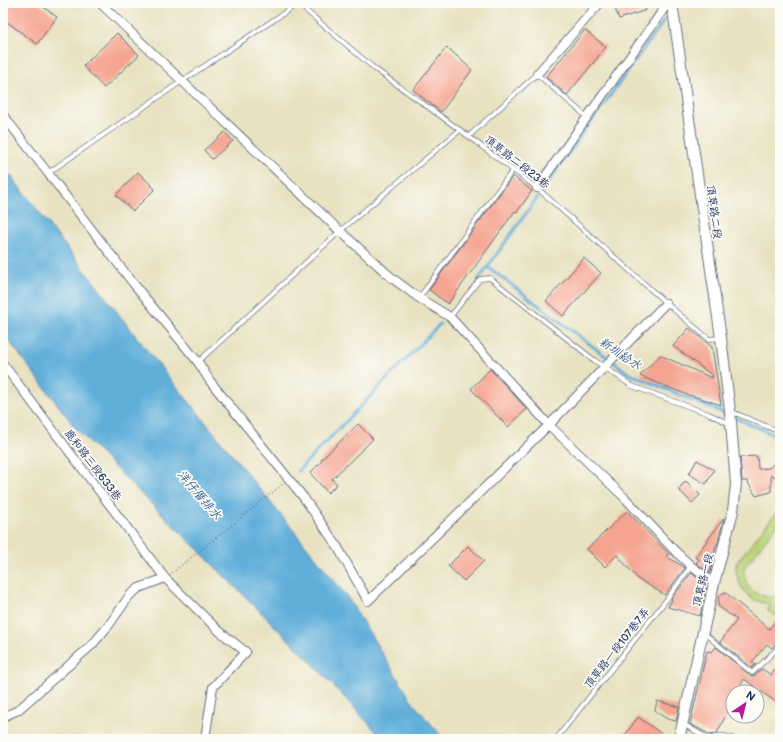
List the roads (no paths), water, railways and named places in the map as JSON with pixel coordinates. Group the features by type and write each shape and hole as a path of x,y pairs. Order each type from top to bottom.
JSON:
{"street":[{"path":"100,3 392,278 419,298 450,317 549,424 625,498 675,551 691,566 714,583"},
{"path":"537,74 600,3"},
{"path":"537,188 668,3"},
{"name":"頂草路二段","path":"672,3 721,338 731,424"},
{"path":"3,115 133,283 198,362 210,381 304,498 337,546 368,601 549,424 605,368 666,303"},
{"name":"鹿和路三段633巷","path":"3,364 165,578 219,631 246,652 213,687 204,739"},
{"name":"頂草路一段","path":"679,739 714,583 733,512 736,484 731,424"},
{"path":"3,717 18,710 92,645 109,625 130,595 139,588 165,578"}],"lane":[{"path":"48,173 298,3"},
{"name":"頂草路二段23巷","path":"298,3 375,69 469,136 537,188 666,303 709,338 721,338"},
{"path":"469,136 537,74 587,117"},
{"path":"198,362 340,230 460,130"},
{"path":"419,298 513,170"},
{"path":"450,317 480,279 490,278 605,368 632,386 710,414 731,424"},
{"path":"730,411 780,432"},
{"name":"頂草路一段107巷7弄","path":"556,739 667,599 691,566"},
{"path":"703,633 752,673 780,646"},
{"path":"682,724 710,739 719,735 725,735 734,739"}],"water":[{"name":"洋仔厝排水","path":"3,166 146,349 346,595 413,703 444,739 383,739 317,668 77,430 3,333"}],"waterway":[{"path":"479,279 670,12"},
{"name":"新圳給水","path":"488,267 628,373 780,437"},
{"path":"298,471 440,324"}]}
